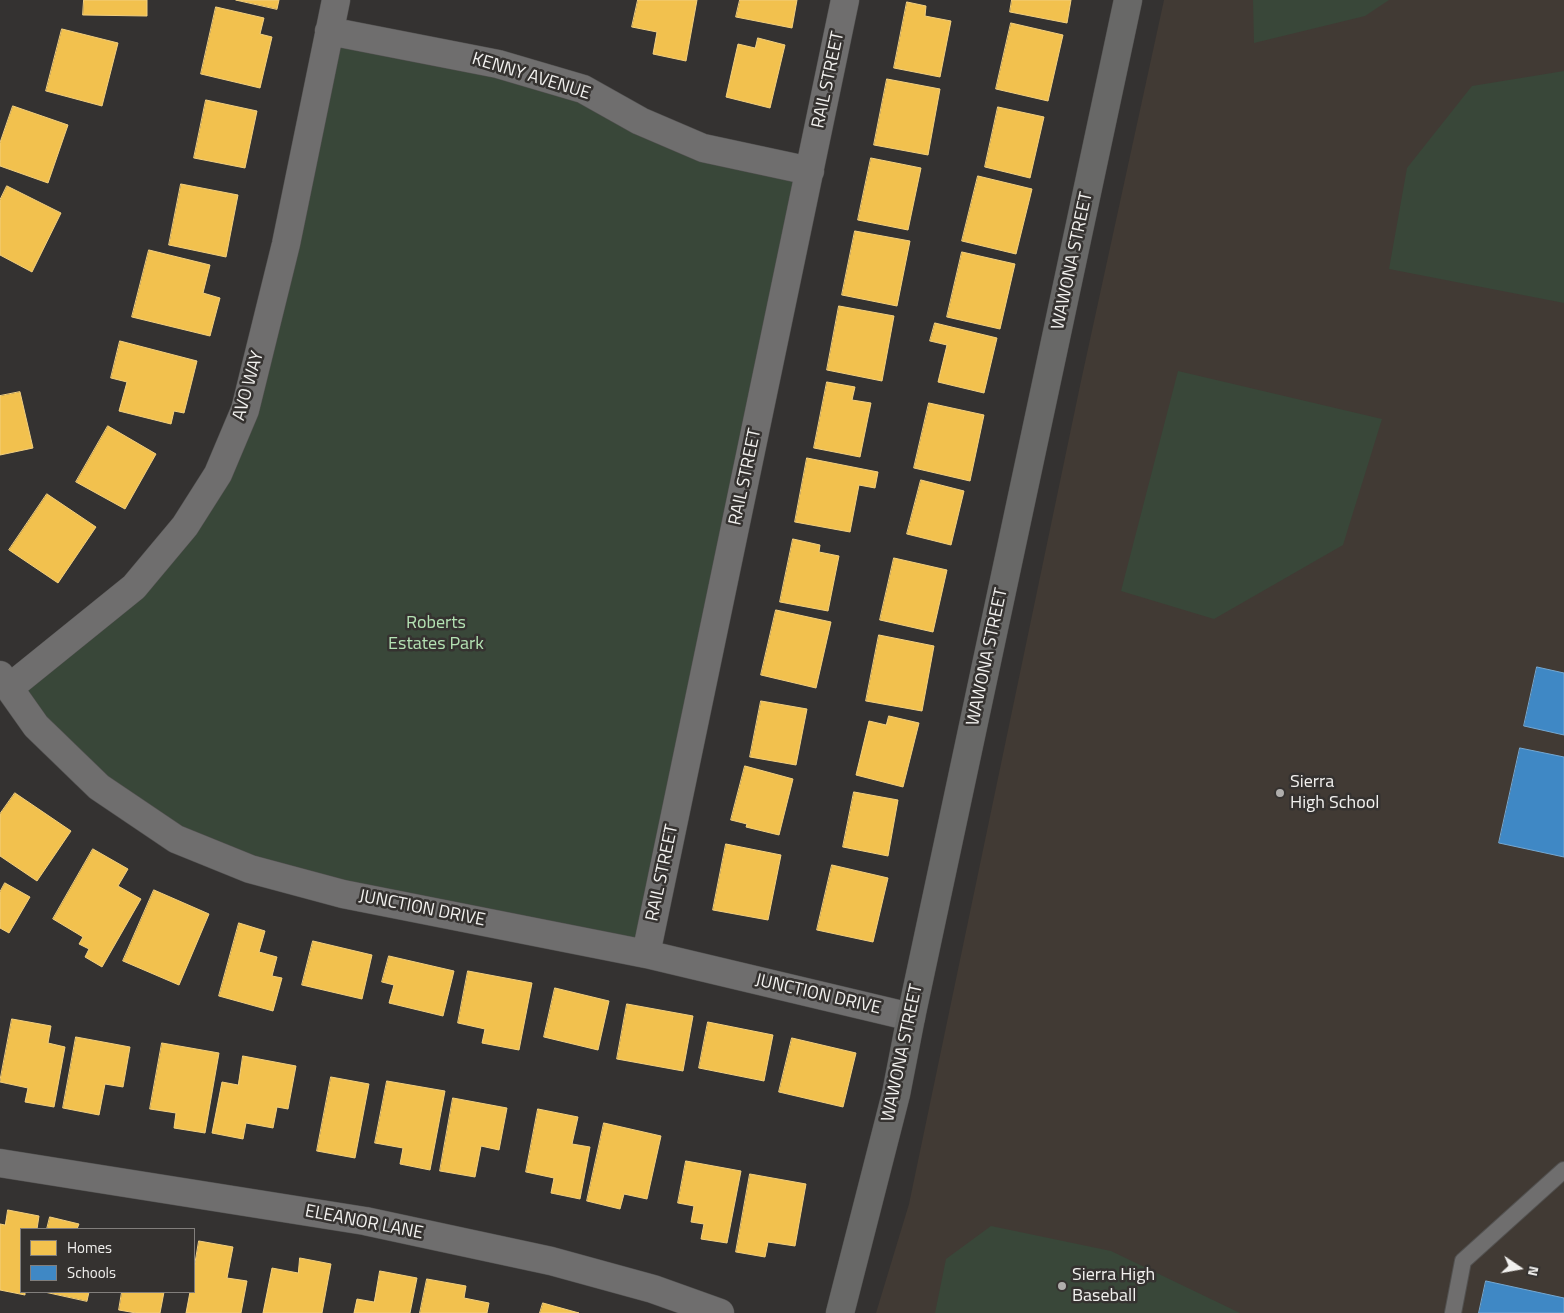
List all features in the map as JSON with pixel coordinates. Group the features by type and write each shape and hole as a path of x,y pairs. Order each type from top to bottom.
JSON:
{"street":[{"name":"AVO WAY","path":"4,681 134,587 185,526 218,474 245,410 286,244 336,0"},
{"name":"RAIL STREET","path":"646,954 845,0"},
{"name":"WAWONA STREET","path":"840,1313 896,1094 1128,0"},
{"name":"KENNY AVENUE","path":"329,31 498,64 583,89 640,121 703,148 810,171"},
{"name":"JUNCTION DRIVE","path":"4,681 36,726 99,787 176,839 250,869 343,894 646,954 911,1017"},
{"name":"ELEANOR LANE","path":"0,1163 375,1223 551,1261 653,1289 720,1313"}],"lane":[{"path":"1453,1313 1463,1260 1564,1170"}],"shaded area":[{"name":"Sierra High School","path":"1164,0 1564,0 1564,1313 876,1313 909,1204 1081,381"}],"green space":[{"path":"1253,0 1389,0 1365,16 1254,43"},
{"name":"Roberts Estates Park","path":"329,31 498,64 640,121 810,171 646,954 343,894 176,839 9,688 134,587 218,474"},
{"path":"1564,71 1564,303 1389,269 1407,168 1472,86"},
{"path":"1178,371 1382,419 1343,545 1214,619 1121,591"},
{"name":"Sierra High Baseball","path":"991,1226 1111,1251 1240,1313 935,1313 946,1259"}],"building: Homes":[{"path":"84,0 147,0 147,16 83,15"},
{"path":"236,0 279,0 277,9"},
{"path":"638,0 697,0 686,61 653,54 657,32 632,27"},
{"path":"740,0 797,0 792,28 736,17"},
{"path":"1012,0 1071,0 1067,23 1010,12"},
{"path":"907,2 926,6 925,16 951,21 940,77 894,68"},
{"path":"216,7 264,18 260,34 272,37 260,88 201,74"},
{"path":"1011,23 1063,35 1048,101 996,89"},
{"path":"62,29 118,43 102,106 46,91"},
{"path":"758,38 785,45 770,108 726,97 738,44 755,48"},
{"path":"887,79 940,89 928,155 874,145"},
{"path":"206,100 257,111 245,168 194,158"},
{"path":"13,106 68,125 48,183 0,166 0,143"},
{"path":"998,107 1044,117 1030,178 985,167"},
{"path":"871,158 921,168 908,230 858,220"},
{"path":"978,176 1032,189 1016,254 962,241"},
{"path":"181,184 238,195 226,257 169,245"},
{"path":"7,186 61,213 32,272 0,255 0,200"},
{"path":"855,231 910,241 897,306 842,295"},
{"path":"149,250 210,265 203,293 220,298 210,336 132,317"},
{"path":"962,252 1015,264 1000,329 947,317"},
{"path":"839,306 894,316 882,381 827,370"},
{"path":"935,323 997,338 984,393 938,382 947,345 930,341"},
{"path":"120,341 197,361 184,413 174,411 171,424 119,411 127,382 111,378"},
{"path":"827,382 855,387 852,400 871,403 860,457 814,448"},
{"path":"20,392 33,448 0,455 0,396"},
{"path":"929,403 984,415 970,481 914,468"},
{"path":"108,426 156,454 125,509 76,482"},
{"path":"807,458 878,472 875,488 859,485 850,532 795,522"},
{"path":"921,480 964,491 951,545 907,534"},
{"path":"47,494 96,527 58,583 9,550"},
{"path":"793,539 820,545 819,552 839,556 828,611 780,602"},
{"path":"894,558 947,570 933,632 880,620"},
{"path":"776,610 831,622 816,688 761,675"},
{"path":"879,635 934,646 922,711 866,701"},
{"path":"761,701 807,709 796,765 750,757"},
{"path":"889,716 919,723 903,787 856,775 869,721 886,725"},
{"path":"745,766 793,779 779,835 746,827 747,824 731,820"},
{"path":"854,792 898,800 888,856 843,847"},
{"path":"15,793 71,831 37,881 0,856 0,814"},
{"path":"726,844 781,855 768,920 713,910"},
{"path":"93,849 128,869 118,886 141,899 102,967 85,957 89,949 79,944 83,937 53,919"},
{"path":"832,865 888,878 873,942 817,930"},
{"path":"5,883 30,897 9,933 0,928 0,892"},
{"path":"154,890 209,914 179,985 123,961"},
{"path":"239,923 265,931 259,952 277,957 272,976 282,978 273,1011 219,996"},
{"path":"313,941 372,955 362,999 302,985"},
{"path":"389,956 454,971 443,1016 389,1003 394,985 382,982"},
{"path":"468,971 532,983 519,1050 482,1043 485,1029 458,1023"},
{"path":"555,988 609,1001 598,1050 544,1037"},
{"path":"627,1004 693,1016 683,1071 617,1059"},
{"path":"12,1019 51,1026 48,1043 65,1047 54,1107 25,1102 28,1088 0,1082"},
{"path":"708,1022 773,1035 764,1081 699,1068"},
{"path":"76,1037 130,1047 123,1087 105,1084 99,1115 63,1108"},
{"path":"792,1038 856,1053 843,1107 779,1092"},
{"path":"162,1043 219,1053 205,1133 174,1128 176,1113 150,1109"},
{"path":"243,1056 296,1066 288,1109 277,1107 273,1128 246,1123 243,1139 212,1133 222,1082 238,1085"},
{"path":"331,1077 369,1084 355,1158 317,1151"},
{"path":"387,1081 445,1091 430,1170 400,1164 403,1148 375,1143"},
{"path":"453,1098 507,1108 499,1150 481,1146 475,1177 440,1171"},
{"path":"538,1109 578,1117 572,1144 590,1147 580,1199 551,1193 554,1178 526,1172"},
{"path":"604,1123 661,1136 647,1199 624,1194 620,1209 587,1201"},
{"path":"686,1161 741,1171 727,1243 701,1239 704,1224 691,1222 694,1206 678,1203"},
{"path":"750,1174 806,1184 795,1246 768,1242 765,1257 736,1252"},
{"path":"8,1210 39,1216 37,1228 20,1228 20,1293 25,1293 25,1295 0,1290 0,1224 5,1225"},
{"path":"50,1217 79,1224 77,1228 47,1228"},
{"path":"199,1241 233,1247 227,1278 247,1281 241,1313 186,1313 190,1293 195,1293 195,1263"},
{"path":"300,1258 331,1264 322,1313 263,1313 272,1268 298,1273"},
{"path":"380,1271 417,1278 410,1313 354,1313 357,1299 374,1302"},
{"path":"427,1279 466,1286 464,1298 489,1303 487,1313 420,1313"},
{"path":"50,1293 89,1293 87,1301"},
{"path":"122,1293 164,1293 160,1313 136,1313 119,1310"},
{"path":"543,1303 579,1313 540,1313"}],"building: Schools":[{"path":"1537,667 1564,673 1564,735 1524,726"},
{"path":"1520,748 1564,757 1564,857 1499,843"},
{"path":"1486,1281 1564,1298 1564,1313 1479,1313"}],"place":[{"name":"Sierra High School","path":"1280,793"},
{"name":"Sierra High Baseball","path":"1062,1286"}]}
